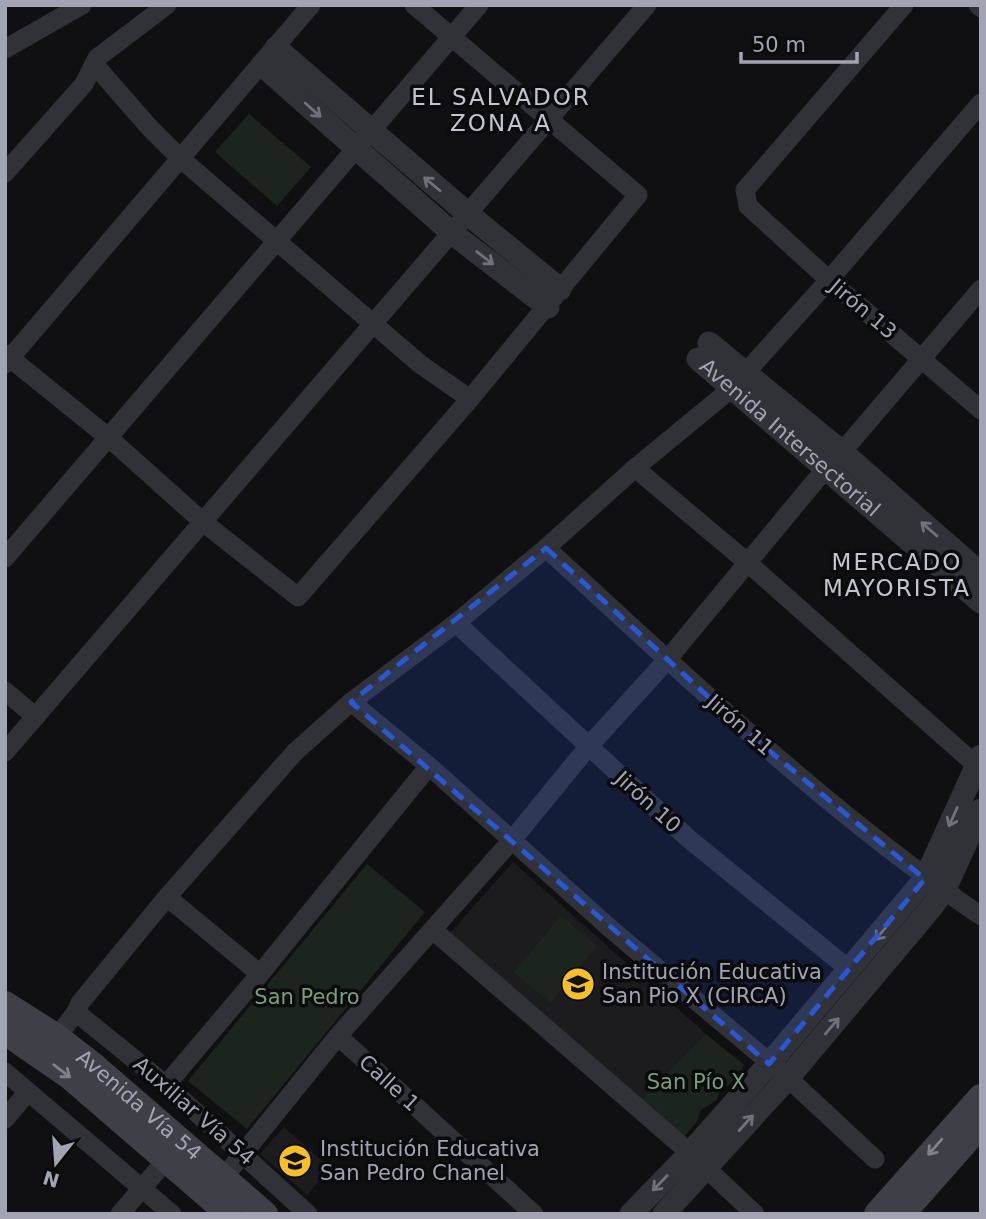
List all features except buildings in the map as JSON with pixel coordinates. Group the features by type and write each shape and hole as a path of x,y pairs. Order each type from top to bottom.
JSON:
{"main road":[{"name":"Avenida Vía 54","path":"5,1004 57,1037 265,1214"},
{"path":"5,1032 69,1076 229,1214"},
{"path":"877,1214 981,1097"},
{"path":"902,1214 971,1136 981,1129"}],"street":[{"path":"5,49 82,5"},
{"path":"5,173 84,85 97,58 167,5"},
{"path":"311,5 7,359 107,437 203,522 299,597 470,399 638,195 414,5"},
{"path":"5,558 479,5"},
{"path":"5,752 647,5"},
{"name":"Jirón 13","path":"905,5 745,190 748,206 829,280 981,410"},
{"path":"269,56 364,140 453,233 554,298"},
{"path":"94,64 180,158 420,364 470,399"},
{"path":"57,1037 80,1003 167,897 295,752 351,702 456,623 546,548 738,381 981,103"},
{"path":"364,140 468,215 554,298"},
{"path":"224,1177 338,1036 512,840 588,747 667,660 981,289"},
{"name":"Avenida Intersectorial","path":"704,351 834,460 981,574"},
{"name":"Avenida Intersectorial","path":"834,460 981,603"},
{"path":"635,468 979,760 934,885"},
{"name":"Jirón 11","path":"546,548 750,735 934,885 981,916"},
{"name":"Jirón 10","path":"456,623 689,839 858,977"},
{"path":"5,691 36,717"},
{"path":"351,702 429,766 612,930 788,1078 875,1159"},
{"path":"166,1085 429,766"},
{"path":"631,1214 698,1161 788,1078 858,977 934,885 981,810"},
{"path":"167,897 260,974"},
{"path":"433,930 755,1214"},
{"path":"664,1214 698,1161 769,1064 858,977"},
{"name":"Auxiliar Vía 54","path":"76,1012 243,1152 308,1214"},
{"name":"Calle 1","path":"338,1036 534,1214"},
{"path":"5,1072 172,1214"},
{"path":"5,1119 27,1093"},
{"path":"120,1214 167,1159"}],"highlighted area":[{"path":"546,548 750,735 925,879 769,1064 351,702"}],"shaded area":[{"name":"Institución Educativa San Pio X (CIRCA)","path":"513,862 706,1034 641,1100 449,934"},
{"name":"Institución Educativa San Pedro Chanel","path":"284,1127 330,1168 307,1195 260,1154"}],"green space":[{"path":"249,114 311,167 277,206 215,152"},
{"name":"San Pedro","path":"367,864 425,912 247,1129 188,1081"},
{"path":"561,916 597,946 550,1003 514,972"},
{"name":"San Pío X","path":"706,1034 744,1065 735,1081 720,1090 717,1100 701,1110 696,1123 684,1137 641,1100"}],"place":[{"name":"Institución Educativa San Pio X (CIRCA)","path":"578,984"},
{"name":"Institución Educativa San Pedro Chanel","path":"295,1161"}],"district":[{"name":"EL SALVADOR ZONA A","path":"501,110"},
{"name":"MERCADO MAYORISTA","path":"897,575"}]}
